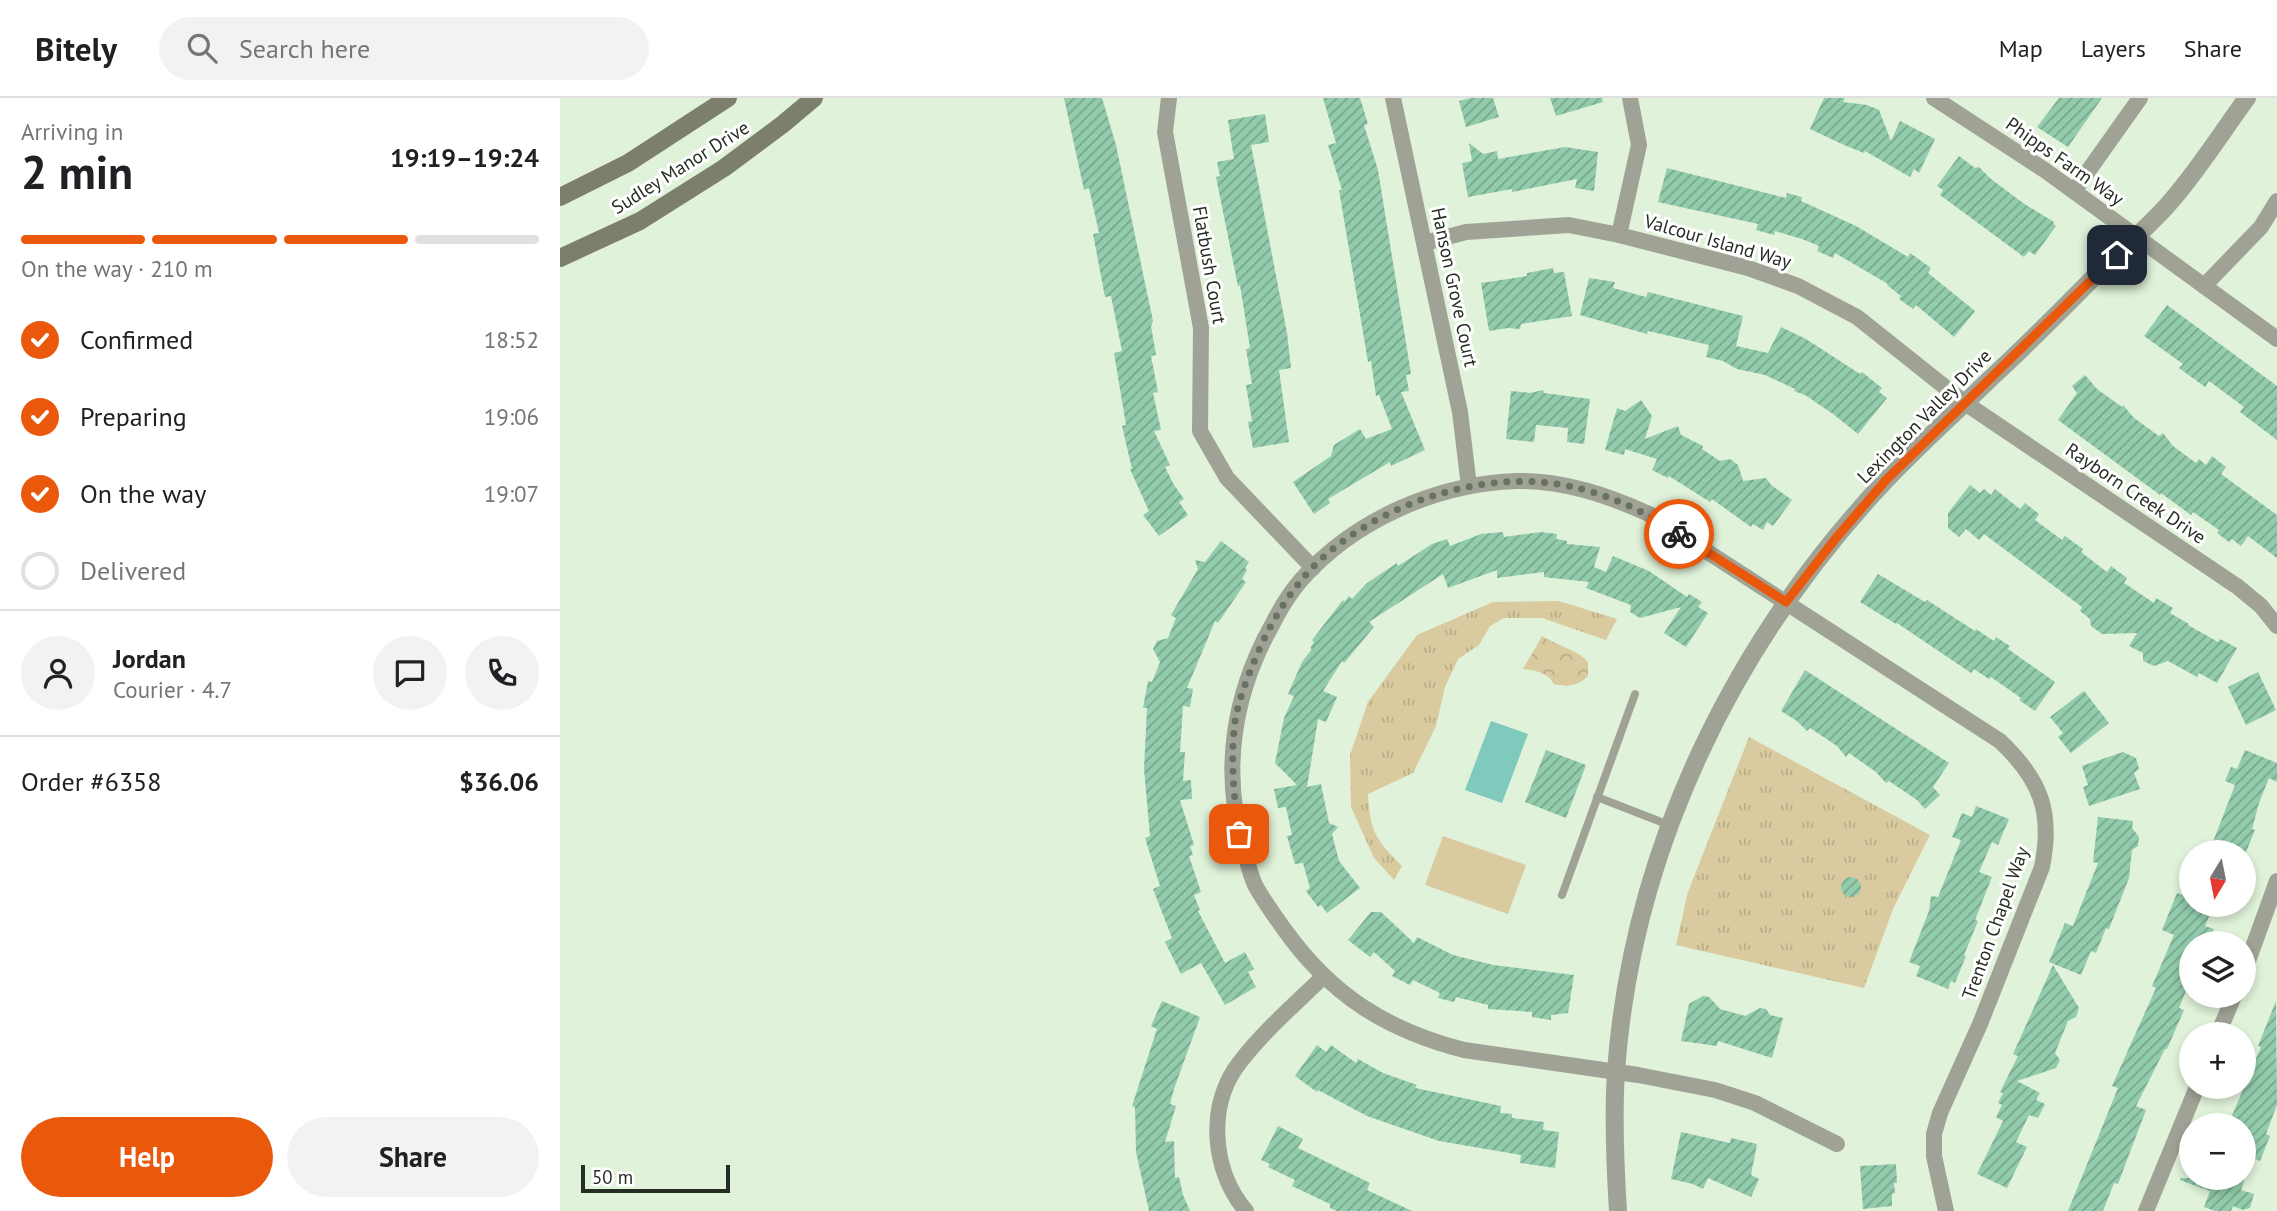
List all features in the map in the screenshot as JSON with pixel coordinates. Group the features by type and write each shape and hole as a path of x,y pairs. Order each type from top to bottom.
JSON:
{"main road":[{"name":"Sudley Manor Drive","path":"560,197 628,163 728,98"},
{"name":"Sudley Manor Drive","path":"560,258 640,221 714,175 814,98"}],"street":[{"name":"Flatbush Court","path":"1169,98 1165,132 1201,328 1200,431 1227,478 1313,568"},
{"name":"Hanson Grove Court","path":"1393,98 1460,412 1469,486"},
{"path":"1619,235 1639,145 1630,98"},
{"name":"Phipps Farm Way","path":"1934,98 2074,191 2277,339"},
{"path":"2074,191 2140,98"},
{"name":"Lexington Valley Drive","path":"1618,1211 1614,1136 1616,1072 1623,1007 1634,944 1647,892 1669,825 1695,761 1746,661 1786,602 1886,480 2172,201 2247,98"},
{"path":"2204,286 2261,227 2277,201"},
{"name":"Valcour Island Way","path":"1425,243 1466,232 1569,225 1748,268 1798,286 1857,317 1965,403"},
{"name":"Rayborn Creek Drive","path":"1965,403 2238,587 2260,606 2277,626"},
{"name":"Trenton Chapel Way","path":"1837,1144 1793,1120 1714,1090 1616,1072 1464,1051 1441,1045 1384,1021 1345,996 1323,977 1291,939 1255,885 1239,834 1233,789 1232,750 1246,681 1261,643 1299,582 1344,541 1403,507 1469,486 1518,481 1554,484 1616,499 1649,514 2000,741 2025,768 2043,801 2047,820 2042,867 1980,1024 1940,1113 1934,1134 1934,1156 1947,1211"},
{"path":"2256,939 2277,880"},
{"path":"1247,1211 1236,1199 1219,1158 1217,1130 1221,1101 1239,1063 1323,977"},
{"path":"2146,1211 2192,1099"}],"lane":[{"path":"1562,895 1635,694"},
{"path":"1597,797 1669,825"}],"green space":[{"path":"1559,601 1617,619 1606,640 1542,618 1504,618 1490,626 1479,645 1458,659 1445,687 1436,726 1413,773 1368,794 1370,818 1376,834 1402,866 1394,880 1374,858 1351,807 1350,755 1368,702 1417,635 1493,602"},
{"path":"1542,636 1588,662 1588,676 1576,684 1559,685 1541,673 1523,669"},
{"path":"1749,737 1930,835 1893,909 1864,988 1676,945 1688,892"},
{"path":"1443,836 1526,865 1508,914 1425,885"}],"water":[{"path":"1491,721 1528,734 1502,803 1465,790"}],"building":[{"path":"1064,98 1102,98 1116,145 1153,321 1151,326 1156,355 1151,356 1158,392 1153,393 1161,430 1154,431 1170,465 1165,467 1184,499 1179,502 1188,515 1159,536 1143,515 1149,511 1130,469 1114,353 1122,351 1111,296 1105,297 1093,234 1099,233 1089,188 1084,190"},
{"path":"1323,98 1360,98 1368,124 1364,125 1378,170 1411,374 1406,375 1409,391 1401,392 1425,450 1391,466 1390,462 1328,499 1330,503 1314,514 1293,482 1331,456 1334,445 1360,429 1366,439 1392,429 1379,395 1376,396 1371,361 1368,362 1339,190 1342,190 1328,145 1336,143"},
{"path":"1493,98 1499,117 1466,127 1459,101"},
{"path":"1550,98 1602,98 1603,102 1556,116"},
{"path":"1824,98 1845,98 1843,102 1867,105 1879,110 1891,141 1900,121 1935,139 1919,173 1914,169 1910,177 1865,151 1864,153 1844,145 1810,129"},
{"path":"2059,98 2102,98 2068,147 2037,127"},
{"path":"1265,114 1269,142 1251,145 1287,333 1291,368 1279,370 1289,442 1253,448 1246,385 1252,384 1246,349 1250,348 1240,285 1238,286 1216,177 1220,176 1217,162 1234,159 1228,120"},
{"path":"1469,143 1483,154 1497,151 1498,159 1565,147 1598,152 1594,191 1575,188 1577,179 1512,192 1512,189 1468,197 1462,163 1472,161"},
{"path":"1959,156 1975,168 1979,167 2023,203 2054,222 2056,226 2035,255 2029,251 2024,257 1940,195 1943,190 1937,186"},
{"path":"1667,168 1786,198 1787,193 1802,197 1801,201 1856,226 1908,257 1910,253 1931,268 1928,273 1975,311 1954,337 1916,305 1913,309 1899,299 1901,296 1888,284 1835,253 1833,258 1817,251 1819,246 1802,239 1775,231 1774,235 1756,230 1758,224 1658,202"},
{"path":"1553,268 1554,273 1564,272 1572,316 1521,324 1520,329 1489,331 1481,283 1527,276 1527,273"},
{"path":"1589,278 1615,282 1613,288 1646,297 1648,292 1743,316 1736,346 1768,353 1781,327 1806,339 1860,374 1862,372 1882,388 1879,392 1887,398 1858,434 1805,395 1794,391 1795,389 1765,375 1737,369 1723,361 1706,357 1709,345 1648,331 1647,334 1580,315"},
{"path":"2167,305 2277,386 2277,440 2240,412 2244,407 2209,381 2205,387 2179,368 2183,364 2144,336"},
{"path":"2085,375 2097,389 2122,407 2123,405 2134,418 2159,436 2163,433 2173,446 2196,463 2199,459 2206,465 2212,456 2226,467 2221,474 2277,515 2277,558 2248,536 2241,546 2232,539 2229,542 2217,533 2219,530 2193,512 2191,515 2161,493 2160,495 2058,420 2077,393 2072,386"},
{"path":"1543,390 1544,393 1590,399 1584,444 1567,442 1568,428 1536,425 1534,442 1506,439 1511,391 1530,393"},
{"path":"1641,400 1652,416 1645,439 1678,426 1681,435 1703,446 1702,449 1720,461 1730,459 1738,465 1743,481 1766,478 1771,485 1792,500 1773,526 1767,522 1763,530 1753,524 1751,527 1712,499 1710,502 1669,476 1668,478 1652,470 1657,459 1625,449 1624,455 1605,450 1617,408 1625,411"},
{"path":"1970,485 1980,493 1984,489 1991,495 1995,489 2020,509 2025,503 2039,514 2035,520 2062,540 2065,536 2083,549 2081,552 2107,572 2111,566 2127,578 2124,583 2154,603 2156,598 2173,608 2170,613 2188,625 2218,642 2220,639 2237,648 2217,683 2199,673 2197,677 2168,661 2154,666 2143,661 2143,653 2129,646 2137,633 2102,634 2091,626 2090,619 2080,611 2082,607 1984,534 1979,540 1966,529 1959,537 1948,528 1948,513"},
{"path":"1503,532 1504,537 1541,532 1557,534 1556,539 1567,541 1567,544 1600,547 1594,567 1606,572 1613,556 1649,571 1687,597 1689,594 1702,602 1698,607 1708,613 1686,647 1664,633 1681,607 1640,618 1630,612 1631,605 1586,588 1589,582 1544,577 1544,572 1497,578 1497,570 1448,588 1443,574 1369,622 1374,627 1344,663 1342,661 1323,691 1337,697 1326,722 1318,719 1307,787 1321,784 1329,823 1338,827 1332,834 1339,861 1360,888 1327,913 1321,905 1318,907 1306,891 1310,888 1303,863 1295,864 1287,836 1292,835 1286,807 1278,808 1274,789 1297,785 1275,763 1284,718 1294,696 1288,694 1302,662 1312,649 1312,640 1343,600 1344,602 1349,596 1352,599 1367,583 1397,563 1398,566 1432,544 1447,539 1450,546 1481,534"},
{"path":"1221,541 1249,562 1242,579 1246,582 1218,623 1215,621 1187,688 1193,689 1190,707 1183,706 1180,752 1185,752 1183,781 1191,780 1192,799 1180,800 1194,845 1190,846 1193,855 1189,856 1201,892 1194,895 1200,910 1198,911 1225,963 1245,952 1254,969 1248,972 1256,987 1225,1005 1201,963 1181,974 1165,942 1172,938 1153,889 1160,886 1145,838 1150,836 1144,769 1147,708 1143,708 1148,681 1152,682 1160,662 1153,649 1157,641 1168,638 1176,618 1171,615 1198,569 1195,560 1205,562"},
{"path":"1878,574 1925,602 1927,600 1975,631 1976,629 1994,641 1996,637 2010,646 2008,649 2055,682 2035,711 1991,677 1989,679 1974,669 1971,673 1897,623 1860,602"},
{"path":"1805,670 1949,763 1933,787 1940,795 1925,809 1917,800 1889,781 1886,783 1876,772 1849,753 1846,757 1837,746 1810,728 1807,731 1781,711"},
{"path":"2258,672 2276,710 2246,725 2228,687"},
{"path":"2084,691 2109,723 2071,753 2058,737 2063,733 2050,717"},
{"path":"1546,750 1586,765 1566,818 1525,802"},
{"path":"2245,750 2277,763 2277,782 2269,778 2259,803 2251,840 2214,840 2235,785 2225,781 2231,767 2237,769"},
{"path":"2123,752 2136,758 2139,769 2134,773 2140,789 2089,806 2083,787 2088,785 2082,766"},
{"path":"1976,806 2009,819 1998,845 1992,842 1979,872 1992,877 1975,920 1978,921 1964,955 1966,956 1955,983 1951,981 1948,989 1916,976 1920,966 1909,962 1929,911 1931,896 1938,897 1961,840 1952,837 1962,813 1972,817"},
{"path":"2098,817 2133,821 2132,828 2139,837 2138,846 2132,850 2129,878 2109,929 2106,928 2096,953 2091,951 2081,975 2049,962 2065,923 2073,926 2098,863 2093,862"},
{"path":"1851,877 1858,880 1861,887 1858,894 1851,897 1844,894 1841,887 1844,880"},
{"path":"2177,893 2179,917 2209,917 2205,926 2214,929 2179,931 2179,1008 2184,1010 2167,1049 2136,1106 2146,1110 2118,1184 2114,1183 2103,1211 2068,1211 2118,1088 2112,1086 2156,988 2152,986 2174,935 2162,930"},
{"path":"1371,912 1381,912 1414,943 1417,937 1453,955 1493,965 1574,975 1568,1013 1551,1015 1551,1020 1532,1017 1532,1012 1488,1009 1488,1005 1456,997 1454,1002 1438,998 1440,993 1413,980 1410,985 1392,976 1395,971 1374,952 1370,957 1348,940"},
{"path":"2053,965 2079,1008 2076,1017 2068,1021 2055,1053 2060,1060 2056,1068 2017,1081 2040,1093 2036,1100 2045,1104 2038,1118 2029,1115 2016,1142 2027,1147 2007,1188 1977,1174 2003,1121 1996,1117 2002,1105 1998,1103 2003,1093 2000,1092 2018,1056 2013,1054"},
{"path":"1703,996 1709,997 1720,1009 1745,1016 1760,1008 1766,1009 1770,1015 1783,1018 1772,1058 1718,1041 1717,1046 1681,1041 1689,1004"},
{"path":"1162,1001 1200,1017 1174,1089 1170,1104 1176,1106 1165,1142 1174,1141 1175,1178 1179,1177 1190,1211 1149,1211 1136,1152 1135,1107 1132,1106 1157,1029 1151,1026"},
{"path":"2276,1001 2277,1105 2266,1134 2270,1136 2260,1161 2256,1160 2256,1113 2233,1113 2239,1099 2256,1099 2256,1059 2261,1047 2258,1046"},
{"path":"1317,1045 1326,1052 1331,1045 1356,1063 1358,1059 1383,1073 1417,1085 1415,1088 1501,1106 1500,1113 1512,1114 1512,1118 1544,1122 1543,1130 1559,1132 1555,1168 1520,1163 1521,1155 1439,1141 1367,1116 1318,1090 1317,1092 1295,1076"},
{"path":"1278,1126 1303,1139 1298,1148 1370,1183 1367,1190 1412,1211 1337,1211 1330,1208 1330,1204 1292,1186 1295,1180 1268,1167 1270,1164 1261,1160"},
{"path":"1681,1132 1730,1143 1731,1138 1757,1144 1751,1175 1759,1179 1751,1197 1708,1178 1703,1189 1671,1179"},
{"path":"1896,1164 1897,1183 1894,1183 1892,1206 1863,1209 1860,1166"},
{"path":"2207,1190 2241,1190 2254,1194 2250,1208 2243,1210 2233,1206 2231,1211 2215,1211 2204,1207 2210,1191"}],"way so far":[{"path":"1239,834 1233,789 1232,750 1246,681 1261,643 1299,582 1344,541 1369,524 1431,496 1469,486 1518,481 1582,489 1616,499 1649,514 1679,534"}],"route":[{"path":"1679,534 1786,602 1886,480 2117,255"}]}
